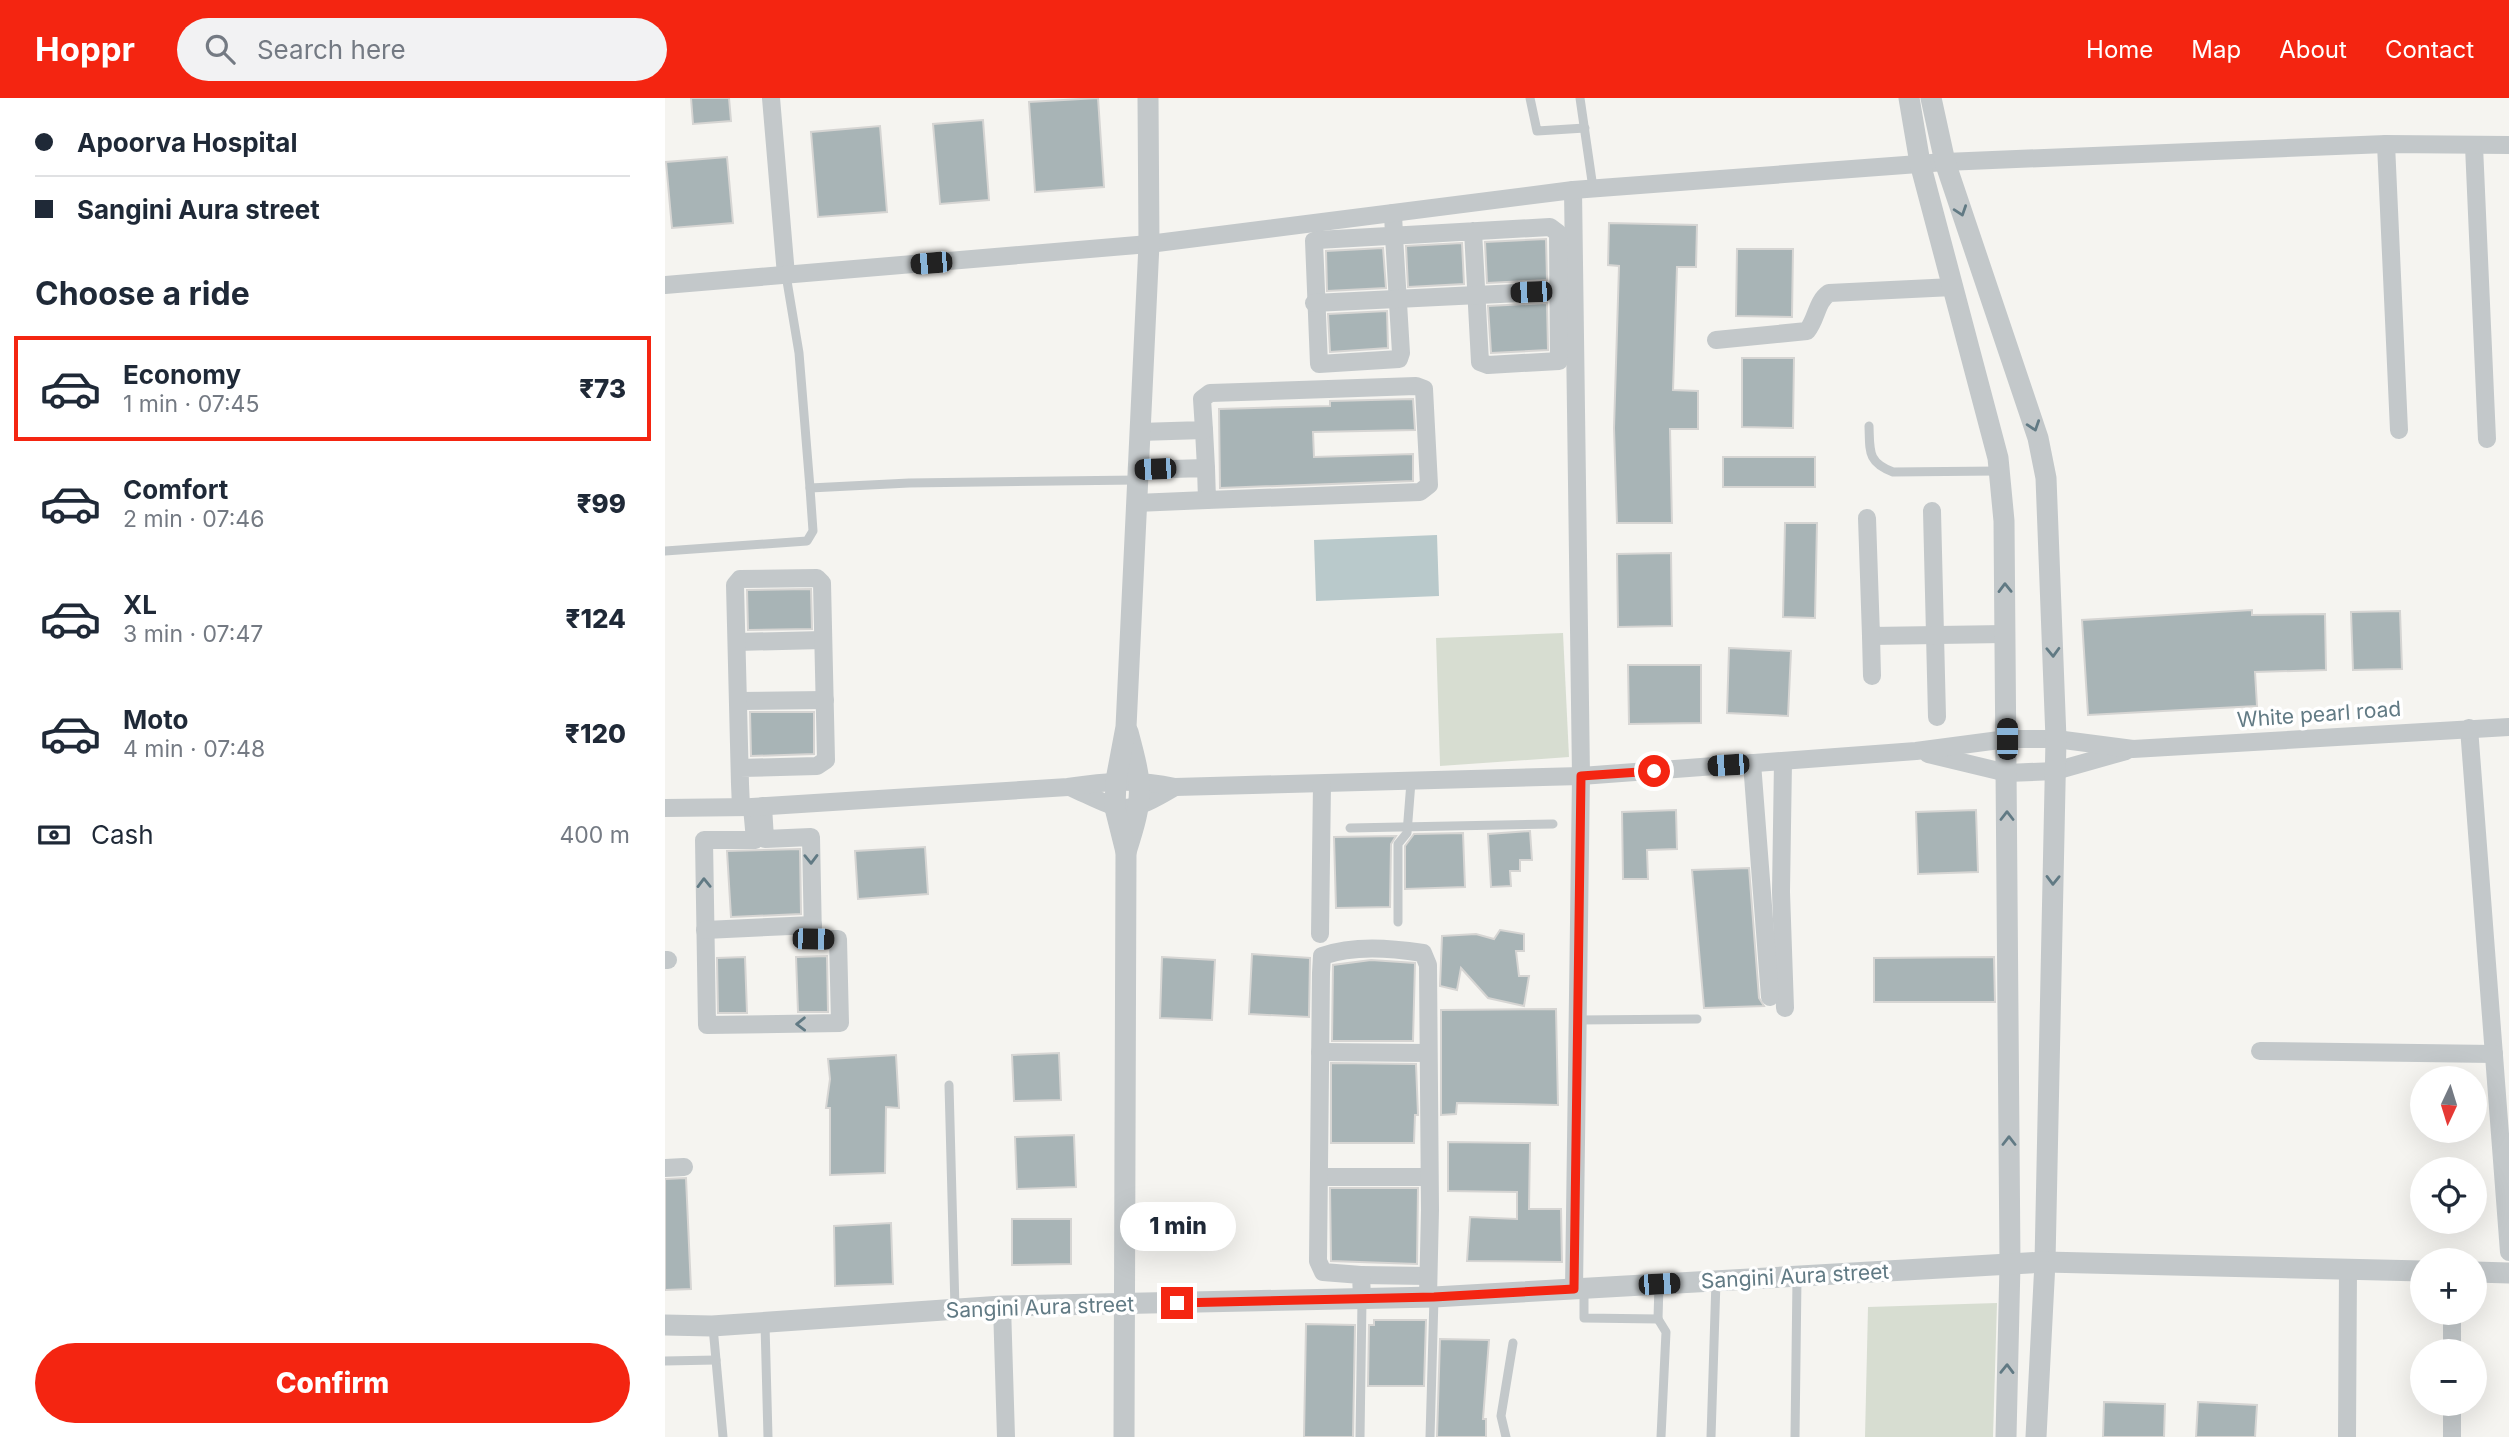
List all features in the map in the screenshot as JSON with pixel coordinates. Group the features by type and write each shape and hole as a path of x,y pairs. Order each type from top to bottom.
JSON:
{"street":[{"path":"771,98 786,275"},
{"path":"1124,1437 1126,852 1115,808 1116,780 1126,727 1149,244 1149,98"},
{"path":"1909,98 1920,163 1999,471 2004,521 2010,1264 2006,1437"},
{"path":"1931,98 1945,162 2038,438 2046,478 2056,739 2045,1262 2036,1437"},
{"path":"665,285 1149,244 1573,190 1920,163 2386,144 2509,145"},
{"path":"2386,144 2399,430"},
{"path":"2474,146 2487,439"},
{"path":"1573,190 1581,776 1579,1288"},
{"path":"1394,213 1394,236 1398,298 1399,359 1322,365 1316,360 1314,241 1394,236 1473,231 1554,227 1558,233 1560,360 1488,365 1479,360 1473,231"},
{"path":"1716,340 1807,331 1822,298 1829,293 1953,287"},
{"path":"1314,303 1559,291"},
{"path":"1136,503 1424,491 1429,485 1425,389 1416,386 1210,393 1202,399 1207,500"},
{"path":"1139,432 1204,430"},
{"path":"1137,475 1206,468"},
{"path":"1931,512 1937,717"},
{"path":"1867,518 1872,676"},
{"path":"740,768 823,764 825,700 820,580 740,579 735,585 740,768 765,839 811,836 813,939 838,939 840,1023 707,1025 703,841 755,840 759,825"},
{"path":"1871,636 2005,634"},
{"path":"737,642 823,640"},
{"path":"738,701 825,700"},
{"path":"1126,727 1141,780 1140,808 1126,852"},
{"name":"White pearl road","path":"2133,749 2509,727"},
{"path":"2469,728 2509,1252"},
{"path":"665,808 752,807 1068,786 1116,780 1141,780 1175,788 1581,776 1916,751 2007,739 2056,739 2133,749"},
{"path":"1916,751 2007,773 2055,771 2133,749"},
{"path":"1783,761 1781,892 1785,1008"},
{"path":"1752,763 1770,997"},
{"path":"1320,934 1322,784"},
{"path":"1068,786 1115,808 1140,808 1175,788"},
{"path":"705,930 813,925"},
{"path":"1396,949 1423,953 1428,965 1430,1290 1361,1275 1323,1272 1318,1262 1320,1052 1322,956 1340,950 1396,949"},
{"path":"2260,1051 2494,1055"},
{"path":"1320,1052 1427,1053"},
{"path":"665,1168 684,1167"},
{"path":"1319,1177 1429,1177"},
{"name":"Sangini Aura street","path":"665,1325 712,1326 1002,1306 1362,1298 1430,1290 1579,1288 2045,1262 2410,1271"},
{"path":"2347,1437 2348,1269"},
{"path":"2487,1272 2509,1273"},
{"path":"1361,1275 1362,1298"},
{"path":"1002,1306 1006,1437"},
{"path":"2452,1416 2452,1437"}],"lane":[{"path":"1530,98 1537,131 1585,128"},
{"path":"1580,98 1594,188"},
{"path":"665,551 807,541 813,531 799,353 786,275"},
{"path":"1869,426 1870,453 1878,466 1893,472 1999,471"},
{"path":"810,488 1137,475"},
{"path":"1398,922 1398,844 1407,833 1411,782"},
{"path":"1350,828 1553,824"},
{"path":"1578,1020 1696,1019"},
{"path":"949,1085 955,1309"},
{"path":"1795,1437 1797,1276"},
{"path":"1711,1437 1716,1280"},
{"path":"1659,1284 1658,1319 1666,1332 1661,1437"},
{"path":"1579,1288 1584,1318 1658,1319"},
{"path":"1430,1290 1430,1437"},
{"path":"1360,1437 1362,1298"},
{"path":"765,1322 768,1437"},
{"path":"712,1326 723,1437"},
{"path":"1506,1437 1501,1416 1513,1343"},
{"path":"665,1361 716,1360"}],"shaded area":[{"path":"1437,535 1439,596 1316,601 1314,540"},
{"path":"1563,633 1569,757 1440,766 1436,638"},
{"path":"1997,1303 1993,1437 1865,1437 1868,1307"}],"building":[{"path":"691,98 729,98 731,121 693,124"},
{"path":"1098,98 1104,187 1035,192 1029,102"},
{"path":"983,120 989,200 940,204 933,124"},
{"path":"880,126 887,212 818,217 811,132"},
{"path":"727,157 733,223 672,228 666,162"},
{"path":"1609,223 1697,225 1696,267 1677,267 1673,390 1698,391 1698,429 1670,429 1672,523 1617,523 1614,428 1619,266 1608,265"},
{"path":"1546,239 1547,280 1487,283 1485,242"},
{"path":"1462,243 1464,284 1408,287 1406,246"},
{"path":"1383,248 1386,288 1327,291 1326,251"},
{"path":"1737,249 1793,249 1792,317 1736,316"},
{"path":"1547,303 1548,350 1491,353 1488,306"},
{"path":"1387,311 1388,348 1330,352 1328,314"},
{"path":"1742,358 1794,358 1793,428 1742,427"},
{"path":"1413,399 1415,430 1313,432 1314,457 1413,454 1413,481 1220,488 1219,409 1330,406 1330,401"},
{"path":"1723,457 1815,457 1815,487 1723,487"},
{"path":"1785,523 1817,523 1815,618 1783,617"},
{"path":"1671,553 1672,626 1618,627 1617,554"},
{"path":"811,589 812,629 748,630 747,590"},
{"path":"2252,610 2252,615 2325,614 2326,670 2255,672 2257,706 2088,715 2082,620"},
{"path":"2400,611 2402,669 2353,670 2351,612"},
{"path":"1729,648 1791,651 1788,716 1727,713"},
{"path":"1628,665 1701,665 1701,723 1629,724"},
{"path":"750,712 814,712 814,754 751,756"},
{"path":"1676,810 1677,849 1647,850 1648,879 1623,879 1622,812"},
{"path":"1976,810 1978,872 1918,874 1916,812"},
{"path":"1530,831 1532,860 1520,860 1520,871 1510,871 1511,886 1491,887 1488,834"},
{"path":"1463,833 1465,887 1405,889 1405,846 1414,834"},
{"path":"1396,836 1391,844 1390,907 1336,908 1334,837"},
{"path":"925,847 928,894 858,899 855,851"},
{"path":"800,849 801,914 731,917 727,851"},
{"path":"1749,868 1759,998 1764,1006 1704,1008 1692,870"},
{"path":"1500,930 1524,934 1524,951 1516,951 1519,976 1529,976 1524,1006 1488,998 1461,968 1457,990 1440,986 1442,936 1476,934 1494,939"},
{"path":"1252,954 1310,958 1309,1017 1249,1014"},
{"path":"827,956 828,1012 798,1012 796,957"},
{"path":"745,957 747,1013 718,1013 717,958"},
{"path":"1162,957 1215,960 1212,1020 1160,1018"},
{"path":"1994,957 1995,1002 1874,1002 1874,958"},
{"path":"1371,960 1415,963 1413,1041 1332,1041 1333,965"},
{"path":"1556,1009 1558,1105 1457,1103 1456,1114 1441,1115 1441,1010"},
{"path":"1059,1053 1061,1100 1014,1101 1012,1055"},
{"path":"896,1055 899,1108 886,1107 885,1173 830,1175 830,1108 826,1108 830,1079 828,1059"},
{"path":"1331,1063 1416,1064 1418,1115 1415,1115 1414,1143 1331,1143"},
{"path":"1074,1135 1076,1187 1017,1189 1015,1137"},
{"path":"1448,1142 1530,1143 1529,1209 1561,1209 1562,1262 1467,1261 1470,1217 1517,1219 1517,1192 1448,1191"},
{"path":"686,1178 691,1289 665,1290 665,1179"},
{"path":"1330,1188 1418,1188 1417,1264 1331,1261"},
{"path":"1012,1219 1071,1219 1071,1264 1012,1265"},
{"path":"891,1223 893,1284 835,1286 834,1226"},
{"path":"1374,1320 1426,1320 1424,1386 1368,1386 1369,1325 1374,1325"},
{"path":"1306,1324 1355,1325 1353,1437 1304,1437"},
{"path":"1440,1339 1489,1340 1483,1419 1486,1419 1486,1437 1437,1437"},
{"path":"2104,1402 2165,1404 2164,1437 2103,1437"},
{"path":"2198,1402 2257,1405 2255,1437 2196,1437"}],"route":[{"path":"1177,1303 1434,1297 1574,1289 1581,776 1654,771"}]}
